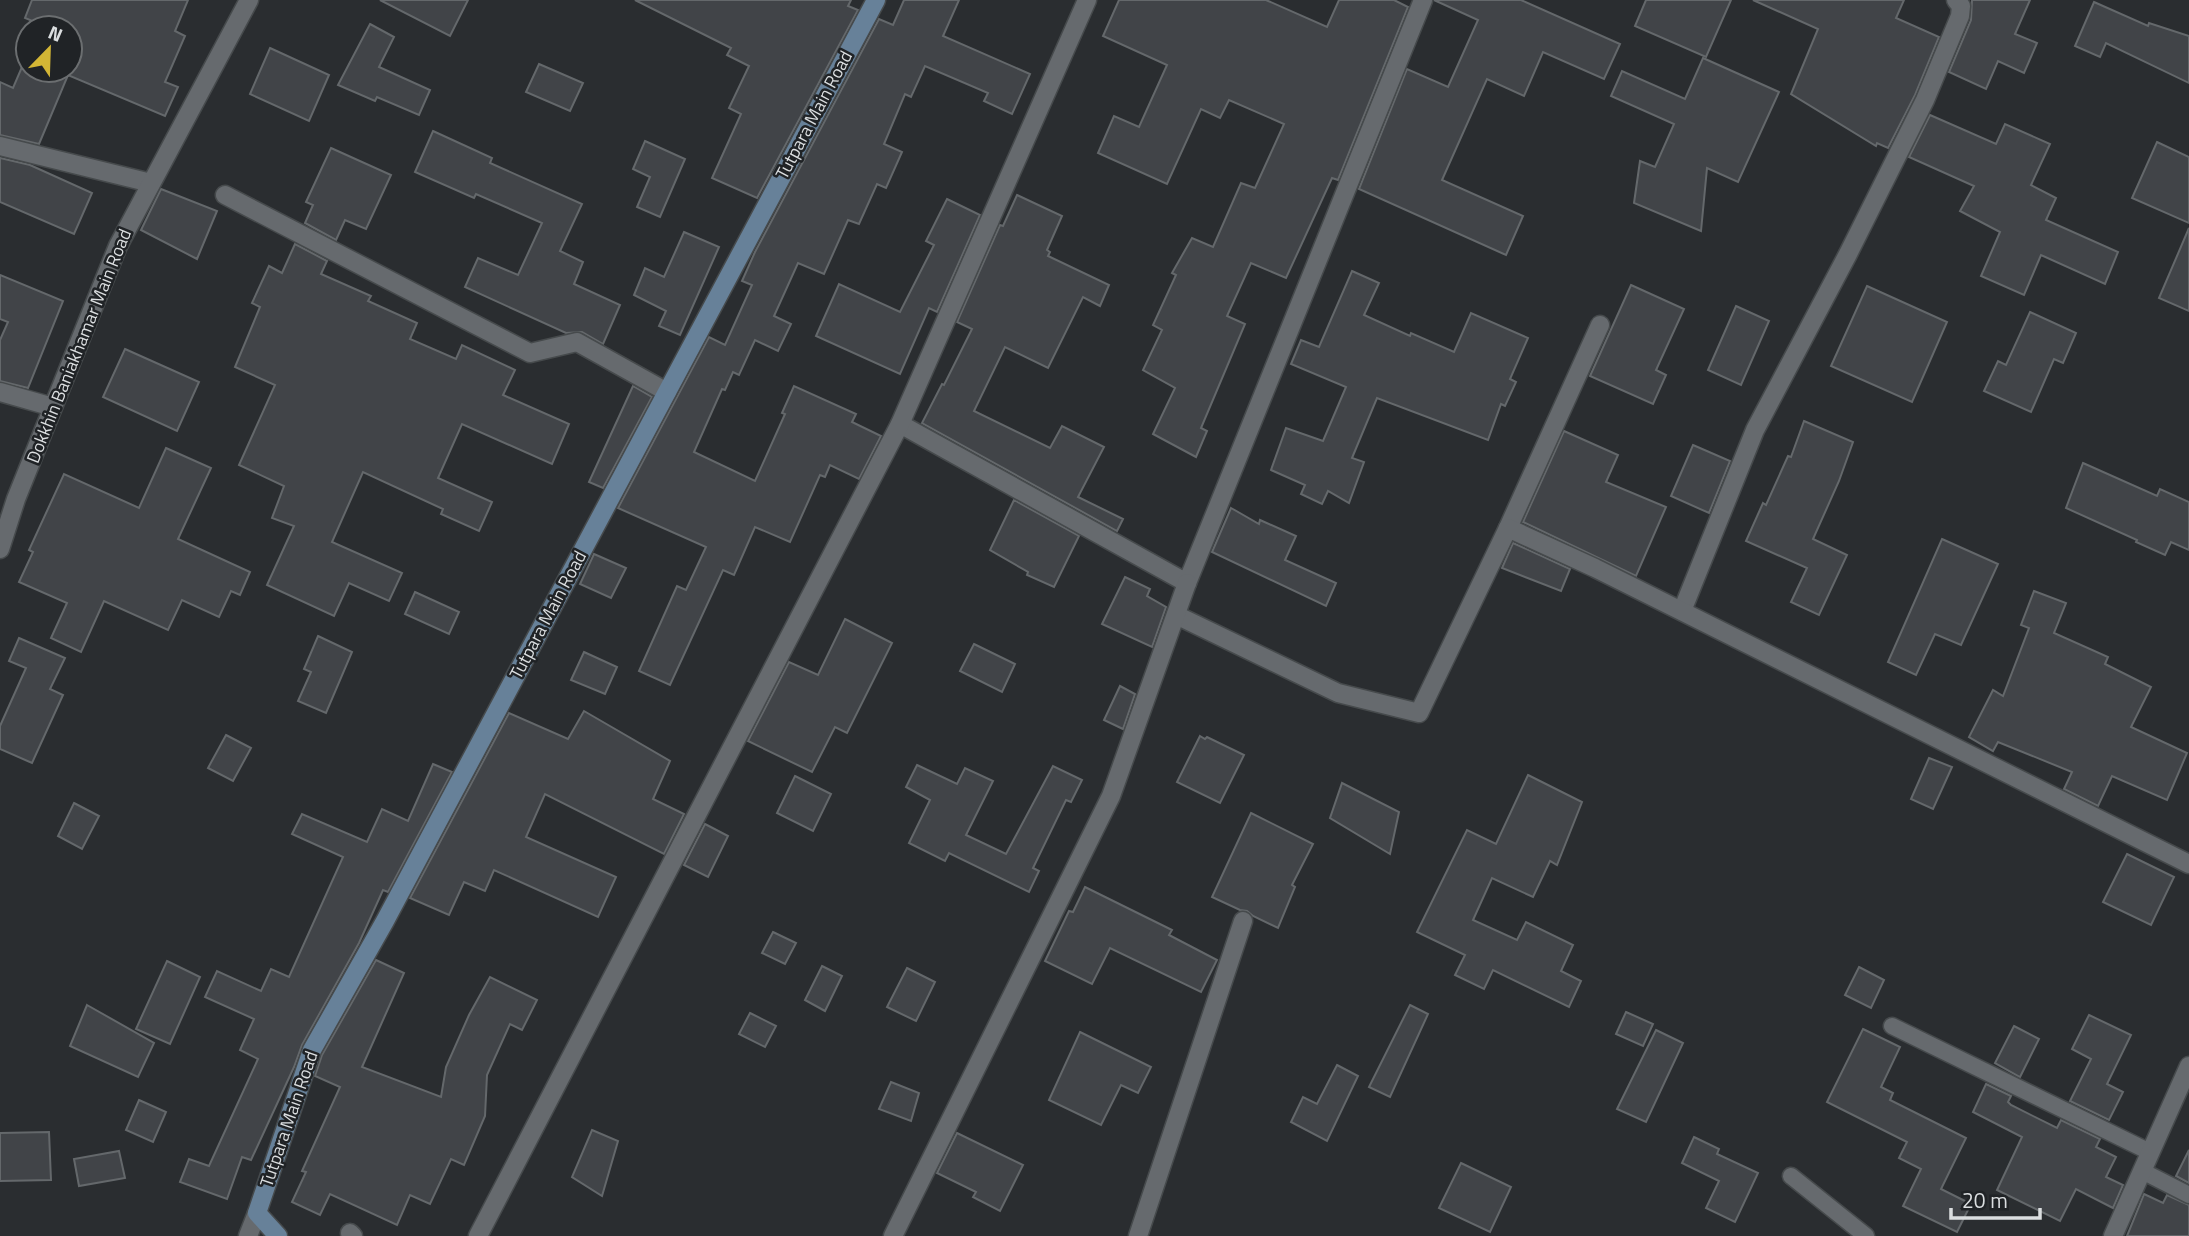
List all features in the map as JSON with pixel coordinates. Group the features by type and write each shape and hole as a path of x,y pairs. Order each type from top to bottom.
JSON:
{"street":[{"name":"Dokkhin Baniakhamar Main Road","path":"0,549 16,499 118,246 249,0"},
{"name":"Tutpara Main Road","path":"257,1213 312,1050 385,921 876,0"},
{"path":"478,1236 900,424 1087,0"},
{"path":"893,1236 1111,796 1187,583 1423,0"},
{"path":"1682,611 1755,430 1925,100 1960,16 1961,6 1956,0"},
{"path":"0,146 151,183"},
{"path":"225,195 530,353 577,342 667,391"},
{"path":"1176,615 1338,693 1419,713 1508,528 1600,325"},
{"path":"0,392 53,407"},
{"path":"900,424 1187,583"},
{"path":"1508,528 1682,611 2189,864"},
{"path":"1138,1236 1243,921"},
{"path":"2113,1236 2189,1066"},
{"path":"248,1236 257,1213 278,1236"}],"lane":[{"path":"1892,1026 2150,1152"},
{"path":"2142,1171 2189,1195"},
{"path":"1791,1176 1866,1236"}],"building":[{"path":"32,0 188,0 175,31 185,36 165,82 178,87 165,116 84,82 84,14 27,14"},
{"path":"380,0 468,0 450,36"},
{"path":"635,0 851,0 848,6 858,10 757,198 712,178 741,114 729,108 749,66 727,55 731,48"},
{"path":"904,0 959,0 943,36 1030,74 1012,114 984,101 988,93 925,66 911,97 905,94 884,144 902,152 886,188 877,184 859,224 848,220 824,274 798,263 774,316 791,324 778,351 755,340 739,375 733,372 725,390 722,389 694,452 755,481 785,414 782,413 794,386 856,414 852,422 881,436 859,479 830,465 825,477 820,475 790,542 755,527 734,575 723,570 670,685 639,671 677,586 686,590 706,547 618,508 709,337 725,345 752,285 742,281 755,252 879,19 893,25"},
{"path":"1119,0 1266,0 1327,27 1339,0 1394,0 1408,7 1338,180 1332,178 1286,278 1251,263 1227,316 1245,324 1201,428 1207,431 1196,457 1153,434 1175,388 1143,370 1162,330 1153,325 1176,275 1172,273 1192,238 1213,247 1241,183 1255,188 1284,124 1229,100 1220,118 1201,109 1167,184 1098,153 1114,116 1139,127 1167,65 1103,36"},
{"path":"1434,0 1521,0 1620,44 1604,79 1543,52 1524,96 1487,79 1442,180 1523,216 1506,255 1359,189 1407,69 1448,87 1478,20"},
{"path":"1646,0 1731,0 1706,57 1635,26"},
{"path":"1753,0 1904,0 1896,18 1939,37 1915,95 1888,148 1877,143 1876,146 1791,94 1818,29"},
{"path":"1972,0 2030,0 2015,34 2037,43 2024,73 1998,61 1986,89 1949,72 1971,20"},
{"path":"2094,2 2148,26 2149,23 2189,36 2189,83 2106,43 2100,57 2075,46"},
{"path":"370,24 394,37 379,67 430,90 419,115 377,97 375,101 338,85"},
{"path":"270,48 329,75 309,121 250,94"},
{"path":"1703,58 1779,92 1738,182 1707,168 1701,231 1634,203 1640,161 1655,167 1674,124 1611,96 1622,71 1685,99"},
{"path":"539,64 583,83 570,111 526,92"},
{"path":"0,82 13,88 15,84 64,84 39,144 0,135"},
{"path":"1930,115 1996,144 2005,124 2050,144 2031,185 2056,198 2046,220 2118,252 2105,284 2041,255 2024,295 1981,276 2000,232 1960,211 1974,186 1909,157"},
{"path":"433,131 492,158 490,163 582,204 560,251 583,262 574,284 620,305 603,344 582,332 566,333 465,287 478,258 518,275 542,223 476,194 474,198 415,172"},
{"path":"645,141 685,159 660,217 637,207 650,177 633,169"},
{"path":"2157,142 2189,157 2189,223 2132,198"},
{"path":"331,148 391,175 366,229 345,220 336,240 305,223 313,205 306,202"},
{"path":"0,158 30,165 92,193 74,234 0,202"},
{"path":"161,189 217,211 197,259 141,230"},
{"path":"1017,195 1062,216 1047,250 1050,252 1048,256 1109,285 1100,306 1083,297 1048,368 1005,347 974,411 1050,448 1062,426 1104,447 1078,497 1123,519 1117,531 922,423 972,329 957,322 1000,225 1003,226"},
{"path":"947,199 980,215 937,312 929,308 900,374 816,336 839,284 900,312 934,245 926,241"},
{"path":"2189,228 2189,311 2159,298"},
{"path":"684,232 719,247 680,335 659,326 666,311 634,295 645,268 664,277"},
{"path":"295,244 327,261 321,274 371,296 368,301 417,323 410,339 456,359 462,345 515,370 503,395 569,424 552,464 462,424 438,478 492,502 479,531 441,514 443,509 363,472 332,542 402,573 389,601 349,583 334,616 267,585 294,526 272,518 284,486 239,465 275,385 235,367 260,307 252,303 269,266 282,273"},
{"path":"1352,271 1379,283 1364,315 1410,336 1411,333 1454,352 1471,313 1528,338 1510,379 1516,382 1505,406 1501,404 1488,440 1377,398 1352,458 1364,462 1349,503 1328,491 1322,504 1301,494 1305,485 1271,470 1286,428 1323,441 1346,387 1291,364 1301,340 1319,347"},
{"path":"0,275 63,301 28,388 0,381 0,340 8,322 0,319"},
{"path":"1631,285 1684,309 1656,370 1666,375 1653,404 1590,376"},
{"path":"1867,286 1947,322 1912,402 1831,366"},
{"path":"1736,306 1769,321 1741,385 1708,370"},
{"path":"2030,312 2076,333 2063,363 2054,359 2031,412 1984,391 1998,361 2006,365"},
{"path":"125,349 199,382 177,431 103,397"},
{"path":"633,386 652,397 603,488 589,482"},
{"path":"1804,421 1853,442 1813,539 1847,555 1819,615 1791,602 1807,568 1746,541 1788,456 1791,457"},
{"path":"1564,431 1618,455 1606,482 1666,507 1636,576 1523,522"},
{"path":"1693,445 1730,461 1709,513 1671,496"},
{"path":"166,448 211,468 178,539 250,572 240,595 231,591 219,617 182,600 168,630 104,601 81,652 51,638 67,603 19,582 33,552 29,550 64,474 139,508"},
{"path":"2083,463 2157,496 2160,489 2189,502 2189,550 2171,542 2165,555 2066,508"},
{"path":"1014,500 1079,536 1054,587 1027,575 1028,572 990,550"},
{"path":"1231,508 1259,524 1260,520 1296,536 1285,560 1336,583 1326,606 1212,552"},
{"path":"1942,539 1998,564 1961,645 1935,634 1916,675 1888,662"},
{"path":"1513,543 1570,569 1561,591 1502,568"},
{"path":"594,554 626,568 611,598 580,584"},
{"path":"1125,577 1150,589 1147,596 1166,607 1152,647 1102,624"},
{"path":"2034,591 2066,603 2054,633 2108,657 2105,664 2151,687 2131,727 2187,753 2167,800 2112,776 2098,806 2064,789 2072,772 1998,742 1993,751 1969,737 1993,690 2003,696 2029,628 2021,625"},
{"path":"415,592 459,612 449,634 405,614"},
{"path":"845,619 892,643 847,733 835,727 812,772 748,741 789,662 818,675"},
{"path":"318,636 352,652 326,713 298,701 311,672 304,669"},
{"path":"19,638 65,658 50,689 63,695 32,763 0,749 0,726 26,668 9,661"},
{"path":"974,644 1015,664 1002,692 960,671"},
{"path":"584,652 617,667 605,694 571,680"},
{"path":"1120,686 1135,694 1123,729 1104,720"},
{"path":"584,711 670,761 653,799 684,814 664,854 545,794 526,837 616,877 598,917 494,870 485,891 464,882 449,915 410,898 509,713 568,739"},
{"path":"226,735 251,748 233,781 208,768"},
{"path":"1200,736 1244,755 1220,803 1177,782"},
{"path":"1929,758 1952,767 1933,809 1911,799"},
{"path":"433,764 452,772 388,892 383,890 359,943 302,1045 251,1160 242,1157 227,1199 180,1182 189,1159 209,1166 258,1059 240,1050 254,1019 205,997 217,971 261,991 271,969 289,977 343,857 292,834 302,814 367,842 382,809 408,821"},
{"path":"917,765 957,784 965,768 993,781 966,835 1006,854 1053,766 1082,780 1071,802 1066,800 1033,868 1039,871 1029,892 949,853 945,861 909,843 930,800 906,787"},
{"path":"1528,775 1582,802 1557,865 1550,861 1533,897 1492,878 1473,920 1517,940 1526,922 1573,945 1561,971 1581,981 1569,1007 1493,970 1484,989 1455,975 1465,955 1417,932 1467,830 1496,844"},
{"path":"795,776 831,794 813,831 777,813"},
{"path":"1342,783 1399,812 1390,854 1330,818"},
{"path":"74,803 99,816 82,849 58,836"},
{"path":"1251,813 1313,844 1292,885 1295,887 1278,928 1247,911 1212,897"},
{"path":"705,824 728,836 708,877 684,865"},
{"path":"2127,854 2174,877 2151,925 2103,902"},
{"path":"1085,887 1172,930 1169,935 1217,960 1201,992 1110,948 1092,984 1045,961 1069,911 1073,912"},
{"path":"773,932 796,943 785,964 762,953"},
{"path":"376,960 404,973 362,1067 441,1097 446,1067 469,1015 490,977 537,1000 522,1030 510,1024 487,1075 485,1116 464,1165 451,1159 430,1204 410,1195 397,1225 330,1194 320,1215 292,1202 306,1172 302,1171 340,1087 315,1076 322,1055"},
{"path":"167,961 200,977 170,1044 136,1029"},
{"path":"822,966 842,976 825,1011 805,1000"},
{"path":"1859,967 1884,980 1871,1008 1845,995"},
{"path":"907,968 935,982 916,1021 887,1007"},
{"path":"87,1005 154,1043 138,1077 70,1046"},
{"path":"1410,1005 1428,1014 1390,1097 1369,1087"},
{"path":"1626,1012 1653,1024 1643,1046 1616,1034"},
{"path":"750,1013 776,1026 765,1047 739,1034"},
{"path":"2089,1015 2131,1035 2107,1084 2123,1092 2109,1120 2070,1101 2091,1059 2072,1049"},
{"path":"2014,1026 2039,1039 2020,1077 1995,1063"},
{"path":"1863,1029 1900,1047 1881,1087 1893,1093 1890,1100 1966,1138 1941,1189 1971,1204 1957,1232 1903,1206 1921,1169 1899,1158 1907,1142 1827,1102"},
{"path":"1656,1030 1683,1043 1646,1122 1617,1109"},
{"path":"1080,1032 1151,1067 1138,1093 1121,1085 1101,1125 1049,1100"},
{"path":"1337,1065 1358,1076 1327,1141 1291,1122 1303,1097 1317,1104"},
{"path":"891,1082 919,1093 911,1121 879,1109"},
{"path":"1986,1084 2011,1096 2008,1102 2011,1105 2057,1128 2061,1120 2100,1139 2096,1147 2116,1157 2106,1177 2123,1185 2113,1208 2076,1189 2060,1221 1997,1190 2022,1137 1973,1112"},
{"path":"139,1100 166,1112 153,1142 126,1130"},
{"path":"592,1130 618,1141 602,1196 572,1177"},
{"path":"49,1132 51,1180 0,1181 0,1133"},
{"path":"957,1133 1023,1165 1000,1211 973,1197 976,1192 937,1173"},
{"path":"1694,1137 1719,1149 1717,1154 1758,1173 1735,1222 1706,1208 1719,1181 1682,1163"},
{"path":"2189,1150 2189,1183 2176,1176"},
{"path":"119,1151 125,1178 79,1186 74,1159"},
{"path":"1461,1163 1511,1187 1490,1232 1439,1208"},
{"path":"2144,1194 2163,1203 2167,1195 2189,1205 2189,1236 2127,1236"}]}
